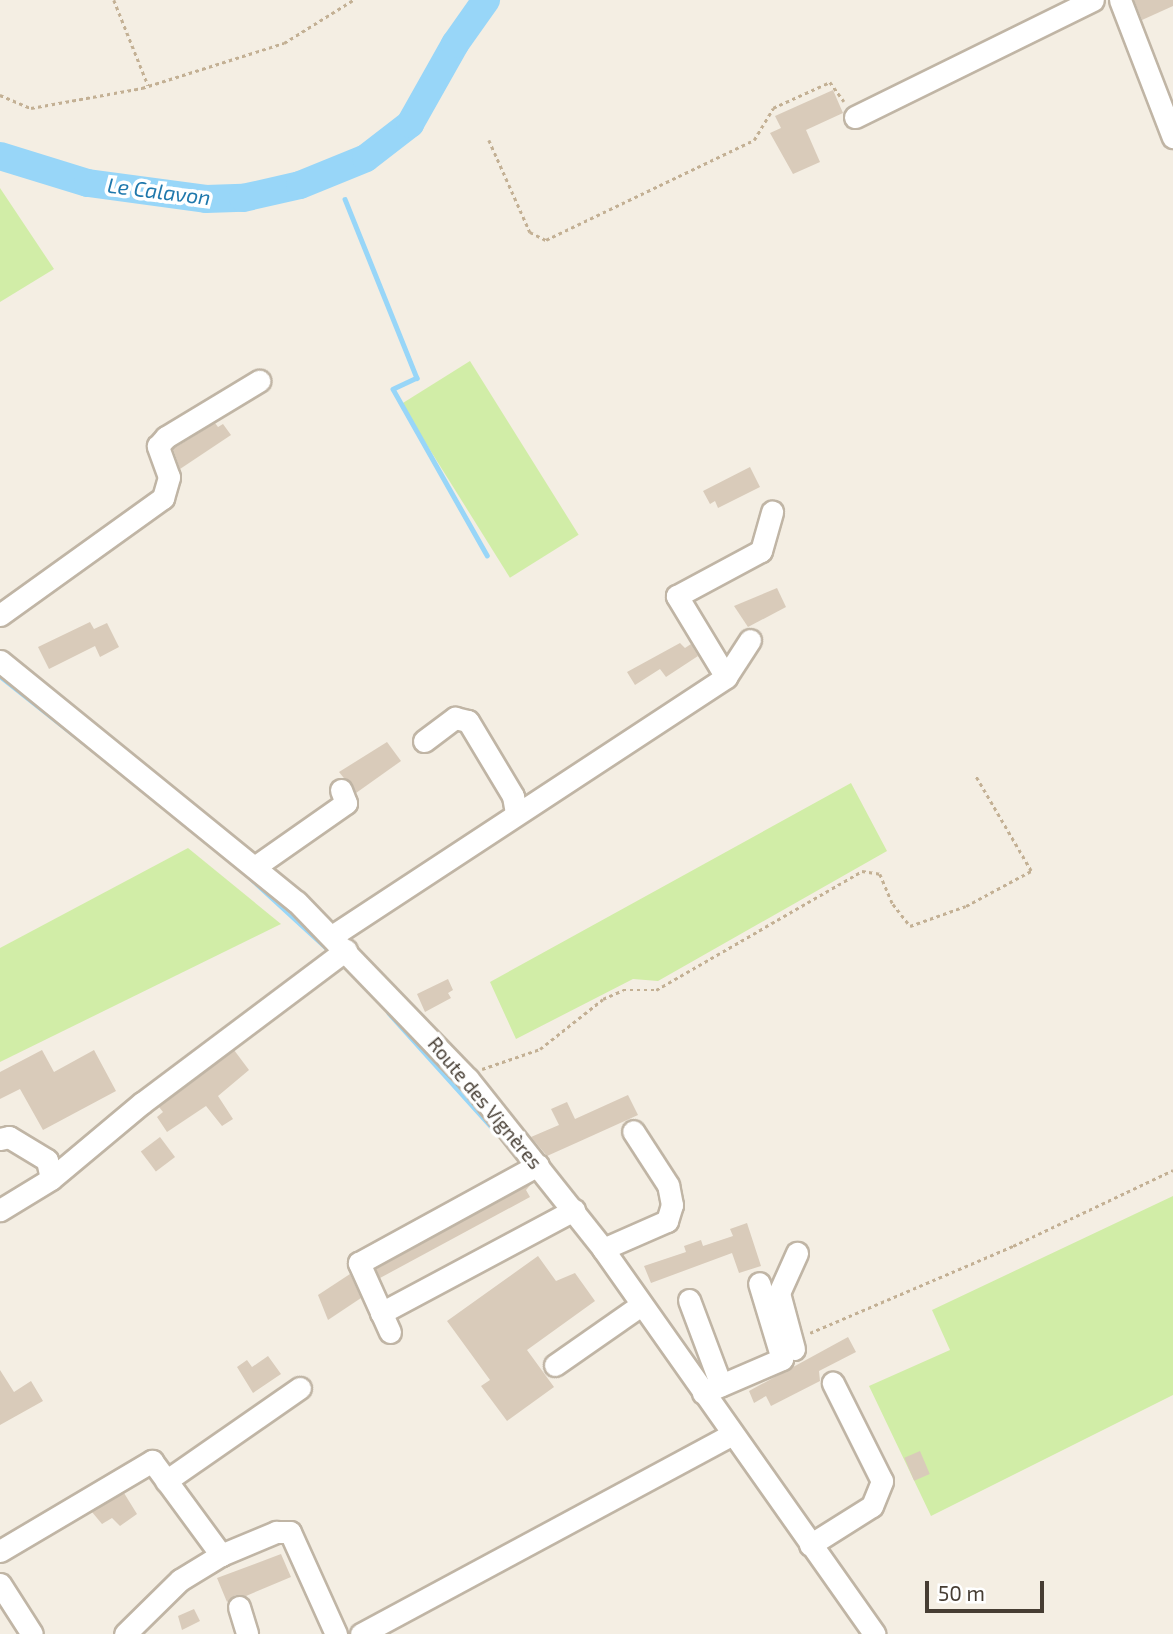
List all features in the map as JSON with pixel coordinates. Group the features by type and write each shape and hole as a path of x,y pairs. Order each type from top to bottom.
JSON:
{"street":[{"path":"855,117 1093,0"},
{"path":"1120,0 1173,137"},
{"path":"0,615 163,498 169,477 158,446 166,437 259,381"},
{"path":"726,677 677,596 761,551 772,512"},
{"path":"0,1210 51,1179 339,943 516,813 726,677 750,640"},
{"name":"Route des Vignères","path":"0,661 256,866 339,943 468,1079 603,1249 641,1305 712,1389 732,1434 875,1634"},
{"path":"424,741 455,718 468,721 513,796 516,813"},
{"path":"256,866 346,803 341,790"},
{"path":"603,1249 667,1221 672,1205 668,1185 633,1131"},
{"path":"0,1139 9,1137 47,1160 51,1179"},
{"path":"538,1165 359,1263 386,1322 573,1210"},
{"path":"789,1350 779,1293 797,1253"},
{"path":"759,1283 789,1350"},
{"path":"689,1300 712,1389 789,1350"},
{"path":"555,1365 641,1305"},
{"path":"810,1545 872,1506 882,1481 833,1383"},
{"path":"166,1481 300,1388"},
{"path":"361,1634 732,1434"},
{"path":"0,1551 152,1461 221,1555"},
{"path":"0,1567 86,1515"},
{"path":"125,1634 180,1580 221,1555 276,1532 290,1532 336,1634"},
{"path":"0,1584 32,1634"},
{"path":"239,1608 247,1634"}],"path":[{"path":"114,0 149,86"},
{"path":"0,95 31,108 149,86 285,43 353,0"},
{"path":"488,140 530,232 547,240 754,140 773,108 830,82 855,117"},
{"path":"468,1079 491,1064 540,1049 603,999 623,990 656,990 862,871 880,874 892,904 910,926 966,906 1031,871 976,776"},
{"path":"789,1350 1173,1170"}],"green space":[{"path":"0,188 54,269 0,302"},
{"path":"470,361 579,535 510,578 401,404"},
{"path":"851,783 887,851 658,981 633,979 516,1039 490,982"},
{"path":"188,848 281,924 0,1062 0,948"},
{"path":"1173,1196 1173,1395 931,1516 869,1386 950,1350 932,1310"}],"building":[{"path":"1134,0 1173,0 1173,6 1142,20"},
{"path":"833,90 843,113 806,130 820,162 793,174 770,133 781,128 775,116"},
{"path":"215,423 218,427 223,424 231,435 180,469 173,449"},
{"path":"750,467 760,487 718,508 715,501 710,504 703,491"},
{"path":"777,588 786,607 748,627 734,606"},
{"path":"90,622 94,629 107,623 119,647 100,657 95,646 49,669 38,647"},
{"path":"680,643 685,648 691,644 698,656 666,677 660,669 635,685 627,672"},
{"path":"387,742 401,761 356,793 339,772"},
{"path":"448,979 453,990 448,993 451,998 425,1012 417,994"},
{"path":"42,1050 54,1072 94,1050 116,1091 43,1130 20,1089 0,1099 0,1072"},
{"path":"234,1050 249,1070 218,1096 233,1119 222,1126 206,1106 167,1132 157,1117 163,1112 159,1107"},
{"path":"628,1095 638,1115 547,1156 531,1137 559,1125 551,1109 567,1102 575,1119"},
{"path":"160,1137 175,1157 156,1171 141,1151"},
{"path":"533,1182 526,1190 530,1197 380,1278 376,1269"},
{"path":"747,1223 761,1266 739,1273 732,1253 651,1283 644,1266 686,1252 684,1246 701,1240 703,1246 733,1236 730,1229"},
{"path":"538,1256 556,1281 575,1273 595,1301 527,1350 554,1387 507,1421 481,1386 490,1380 447,1321"},
{"path":"350,1274 361,1298 328,1320 318,1295"},
{"path":"848,1337 856,1352 819,1371 820,1381 771,1406 766,1396 754,1403 749,1391"},
{"path":"268,1356 281,1374 253,1393 237,1367 247,1360 252,1367"},
{"path":"0,1370 14,1392 31,1381 43,1401 0,1425"},
{"path":"920,1451 930,1474 914,1481 904,1458"},
{"path":"124,1493 137,1514 120,1526 112,1518 102,1524 92,1512"},
{"path":"281,1554 291,1577 246,1596 235,1595 227,1602 217,1578"},
{"path":"194,1609 200,1621 182,1630 178,1616"}],"waterway":[{"name":"Le Calavon","path":"0,156 88,183 206,199 243,198 300,185 366,158 410,124 455,44 486,0"},
{"path":"345,199 417,378 393,389 487,555"},
{"path":"0,676 131,780"},
{"path":"244,872 330,951"},
{"path":"389,1013 498,1134"}]}
